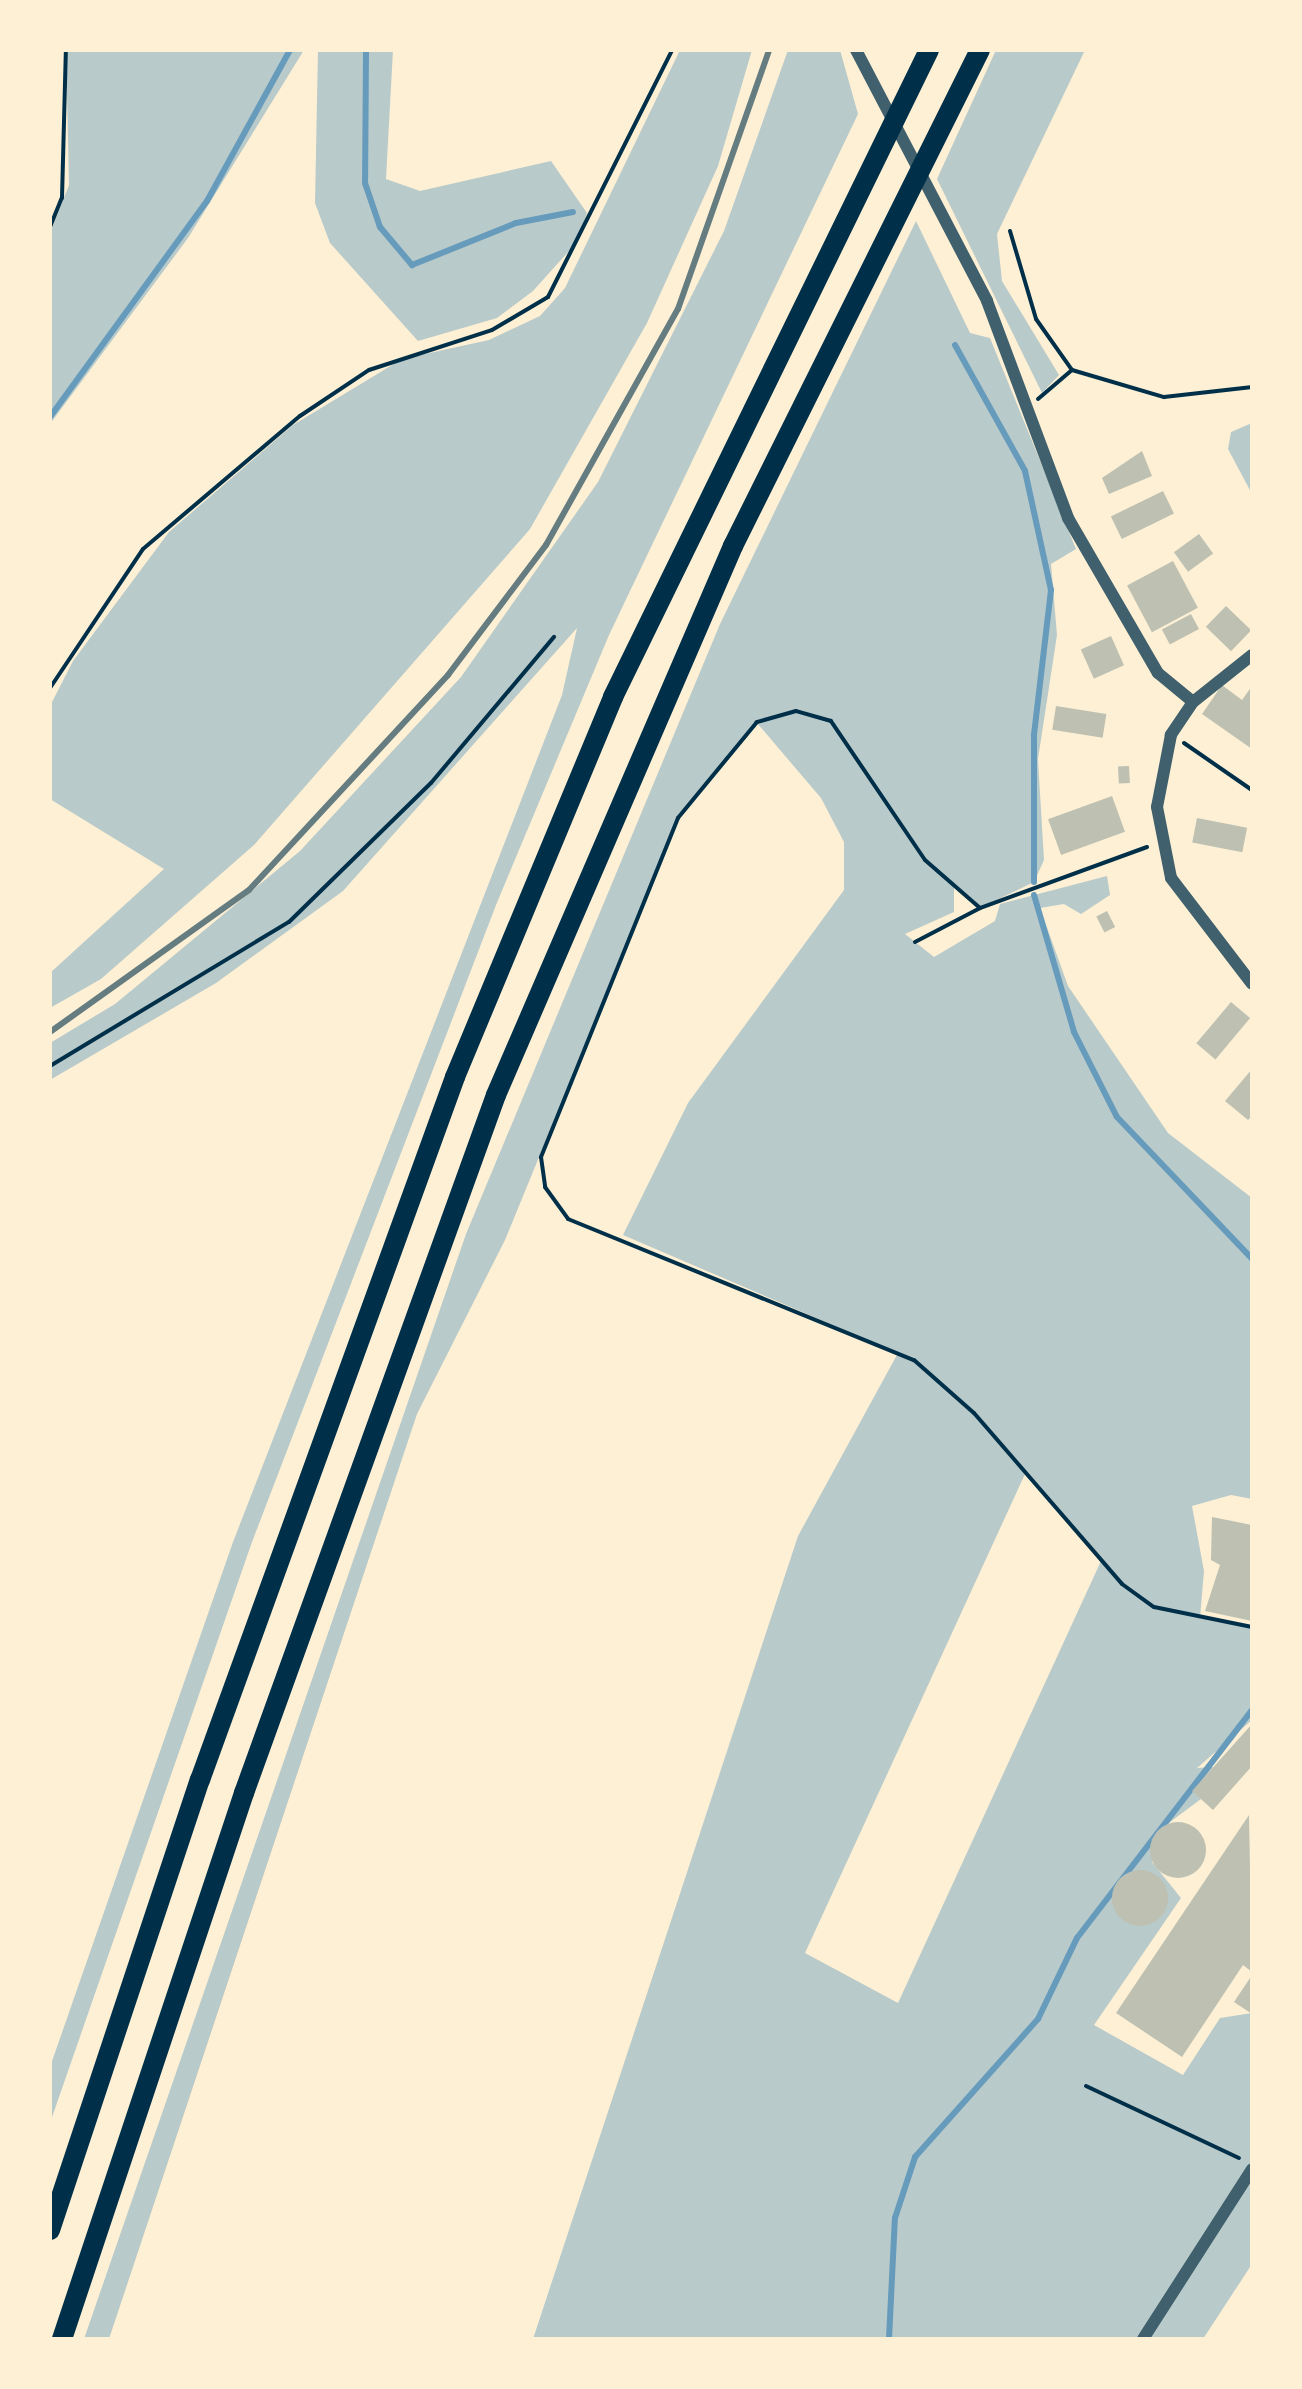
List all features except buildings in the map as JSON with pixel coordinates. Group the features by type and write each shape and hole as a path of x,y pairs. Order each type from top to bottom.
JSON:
{"highway":[{"path":"62,2339 257,1756 496,1096 664,697 888,226 980,50"},
{"path":"50,2230 206,1763 455,1077 613,698 862,176 926,55"}],"street":[{"path":"856,50 987,301 1068,518 1158,673 1192,702"},
{"path":"1252,656 1192,702 1171,736 1156,807 1161,842 1190,914 1252,984"},
{"path":"1143,2339 1252,2167"}],"path":[{"path":"50,228 62,198 66,50"},
{"path":"50,688 143,549 300,416 368,370 492,330 548,296 672,50"},
{"path":"1010,231 1036,319 1072,370 1164,397 1252,388"},
{"path":"1028,404 1072,370"},
{"path":"50,1066 290,922 431,782 554,637"},
{"path":"980,908 925,860 832,721 796,710 757,722 670,835 541,1156 545,1187 568,1218 914,1360 974,1413 1122,1584 1154,1606 1252,1627"},
{"path":"1171,736 1252,790"},
{"path":"915,942 980,908 1161,842"},
{"path":"1086,2086 1252,2167"}],"shaded area":[{"path":"66,50 304,50 188,238 50,424 50,233 69,185"},
{"path":"318,50 393,50 386,179 420,191 551,161 587,213 577,242 533,291 497,318 418,341 330,243 315,203"},
{"path":"680,50 752,50 718,166 647,323 530,529 254,845 101,979 50,1008 50,973 164,869 50,799 50,706 73,661 169,532 293,425 402,359 489,340 540,316 565,288"},
{"path":"788,50 840,50 858,114 609,635 496,905 252,1542 50,2123 50,2067 233,1542 562,695 577,628 343,891 216,983 50,1080 50,1043 115,1004 300,851 461,677 598,482 724,231"},
{"path":"996,50 1085,50 997,234 1002,281 1059,375 1042,393 937,179"},
{"path":"916,221 970,333 990,338 1076,549 1051,564 1057,635 1038,759 1044,860 1034,882 980,908 954,885 954,912 905,934 934,957 995,921 1000,904 1107,876 1110,895 1081,914 1064,904 1040,908 1068,986 1168,1133 1252,1198 1252,1499 1231,1495 1192,1506 1204,1571 1200,1618 1252,1627 1252,1720 1197,1768 1214,1767 1192,1790 1201,1799 1154,1834 1152,1862 1181,1898 1094,2025 1183,2075 1220,2018 1252,2013 1252,2264 1203,2339 533,2339 798,1536 898,1353 623,1235 688,1103 844,890 844,842 821,798 757,723 678,818 505,1240 417,1414 109,2339 84,2339 466,1234 720,624","holes":["1025,1474 1101,1561 898,2003 805,1953"]},
{"path":"1252,423 1252,494 1228,449 1231,432"}],"waterway":[{"path":"50,417 207,201 290,50"},
{"path":"366,50 365,183 380,227 412,265 516,223 573,212"},
{"path":"955,345 1025,471 1051,590 1034,735 1034,882"},
{"path":"1034,895 1074,1032 1117,1117 1252,1259"},
{"path":"889,2339 895,2218 915,2157 1038,2019 1077,1938 1252,1710"}],"railway":[{"path":"50,1032 249,890 448,675 546,545 678,309 769,50"}]}
